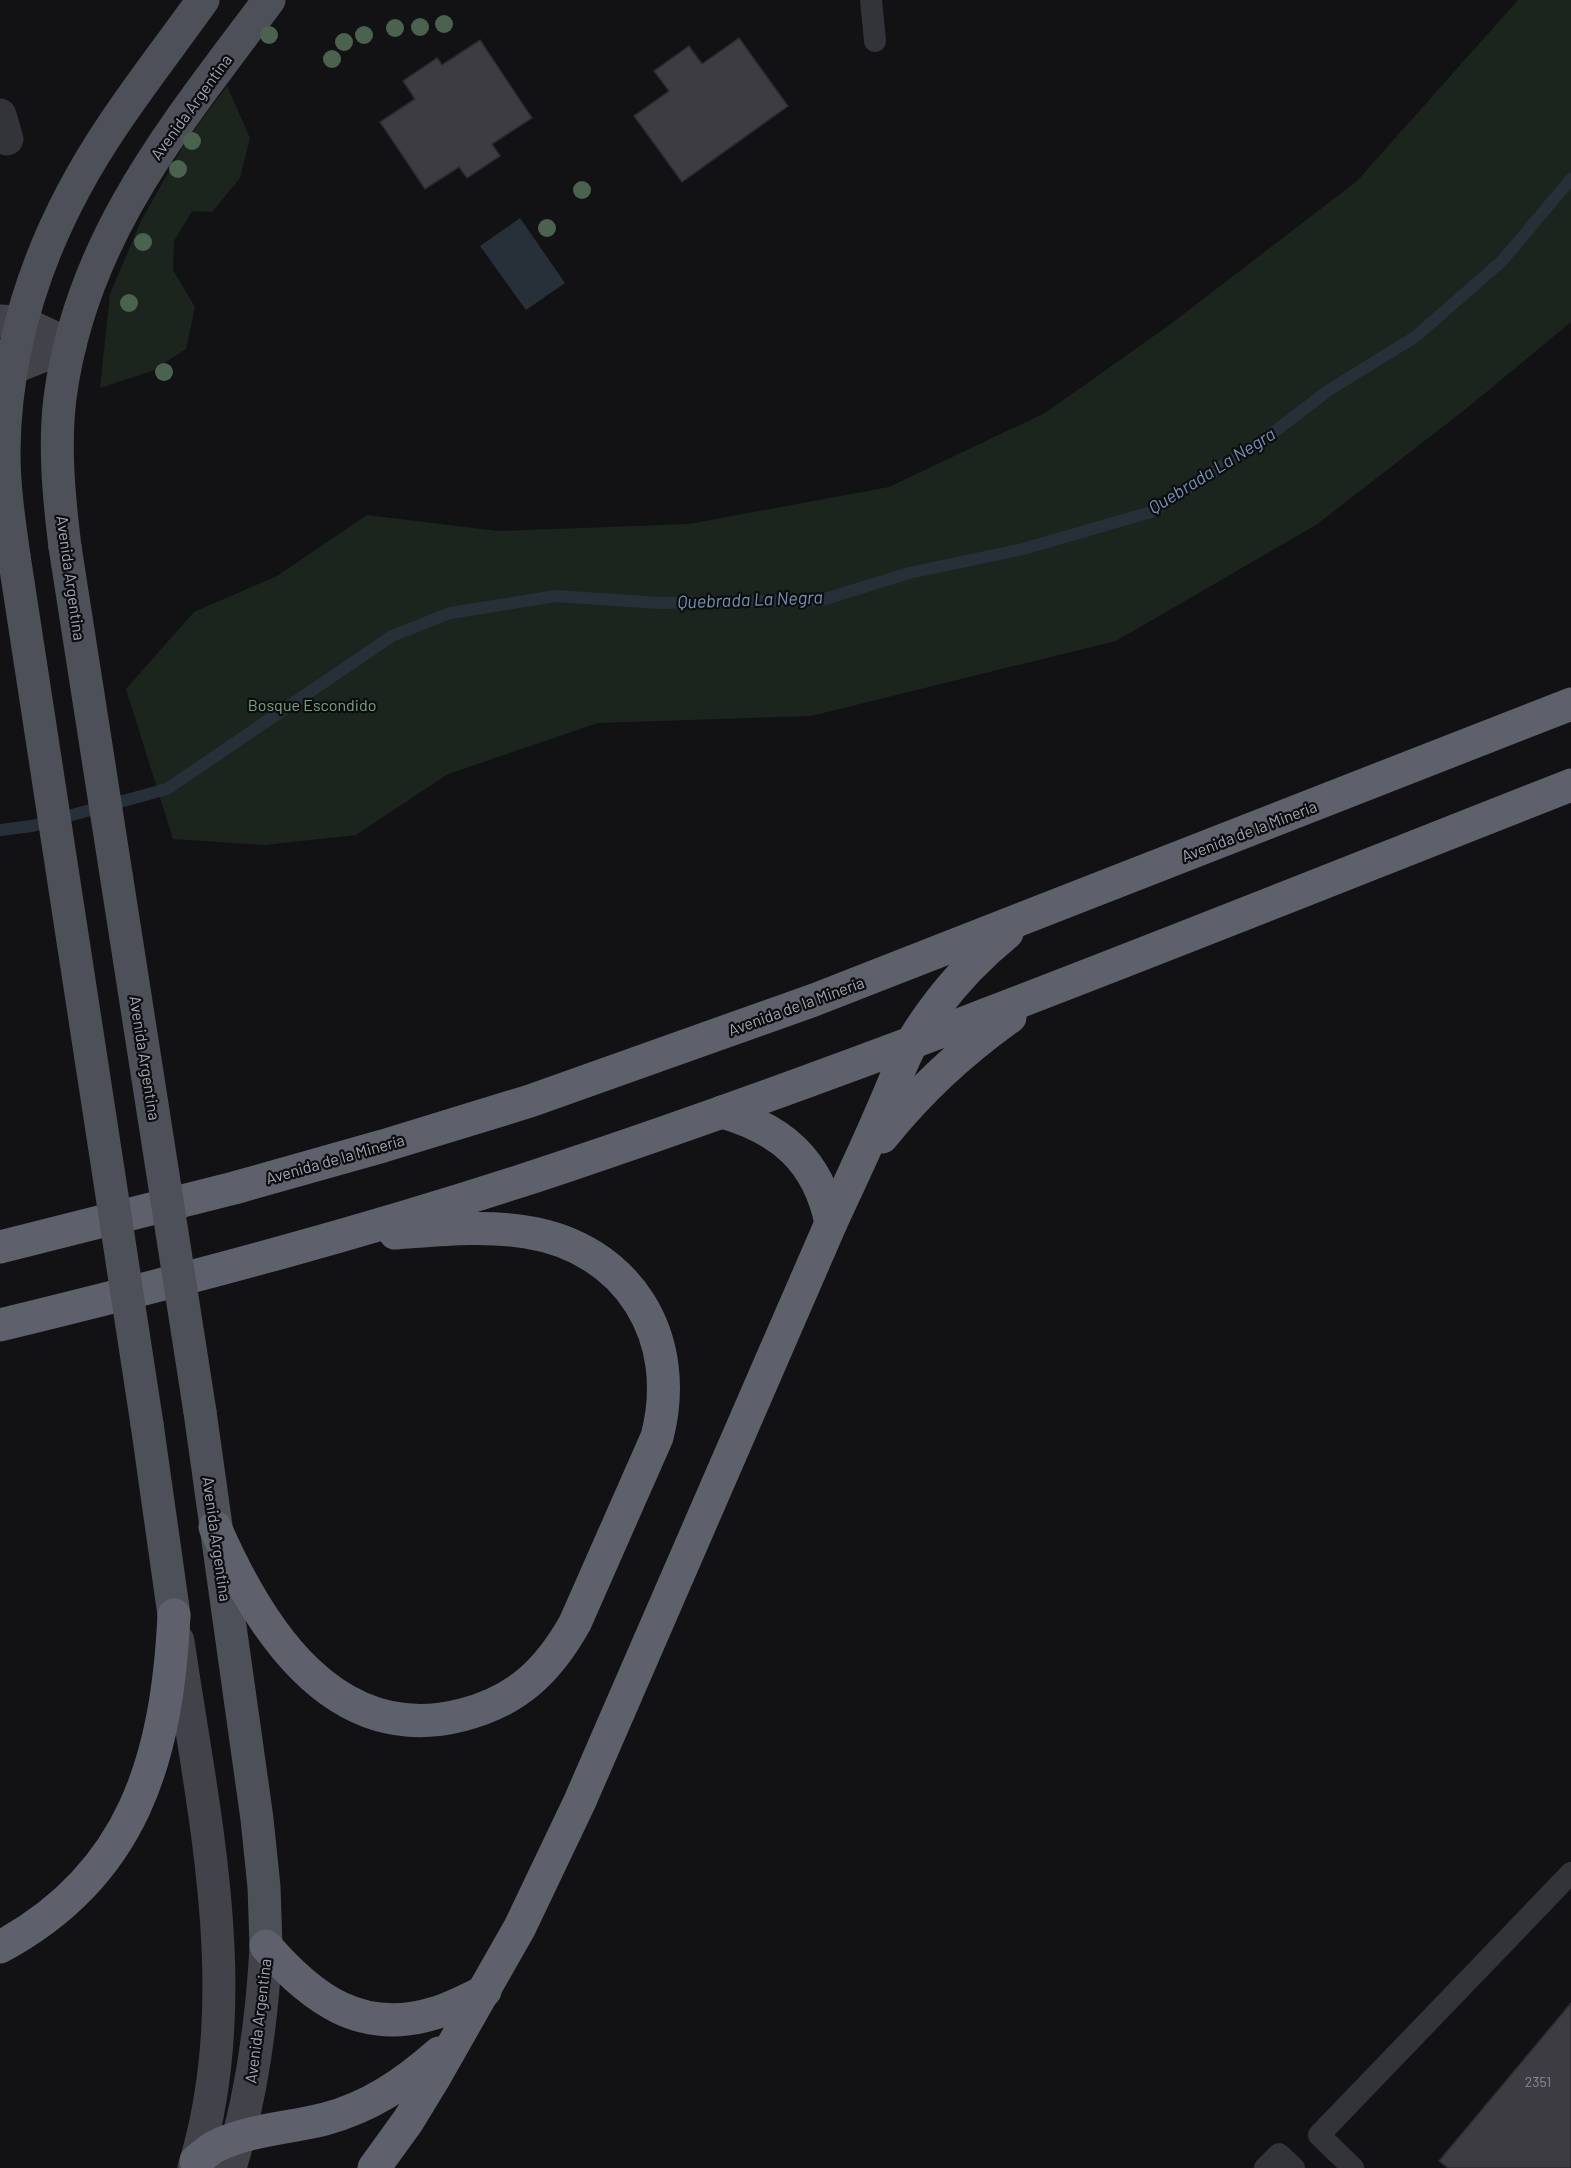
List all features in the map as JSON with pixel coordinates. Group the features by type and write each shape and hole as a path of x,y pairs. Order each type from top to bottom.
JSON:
{"highway":[{"name":"Avenida de la Minería","path":"0,1247 234,1188 530,1101 814,1000 1571,704"},
{"path":"0,1325 139,1291 342,1236 560,1168 722,1112 912,1042 1571,785"},
{"path":"374,2168 408,2121 520,1927 580,1801 912,1042 956,980 1025,918"},
{"path":"860,1163 900,1114 937,1075 1017,1012 1060,985"},
{"path":"722,1112 748,1119 772,1132 793,1148 810,1169 822,1192 831,1223"},
{"path":"215,1527 250,1598 271,1630 312,1677 330,1691 371,1713 393,1718 420,1720 448,1718 496,1704 534,1679 550,1663 575,1623 650,1457 662,1419 664,1403 657,1337 638,1300 611,1268 594,1256 563,1242 529,1232 500,1228 443,1229 342,1236"},
{"path":"0,1947 27,1932 82,1887 105,1859 125,1829 144,1788 157,1739 168,1688 174,1615"},
{"path":"266,1946 289,1971 320,1997 356,2016 376,2020 406,2020 434,2014 485,1991"},
{"path":"195,2164 214,2147 235,2153 372,2102 407,2080 456,2038"}],"main road":[{"path":"174,1615 147,1424 6,504 5,372 10,321 87,168 112,126 203,0"},
{"name":"Avenida Argentina","path":"266,1946 264,1887 257,1819 200,1412 65,548 57,442 60,399 70,345 96,265 128,198 179,121 268,0"}],"street":[{"path":"10,321 70,345"},
{"path":"5,372 70,345"},
{"path":"174,1615 212,1874 220,1965 215,2062 195,2164"},
{"name":"Avenida Argentina","path":"235,2153 257,2050 264,1998 266,1946"}],"lane":[{"path":"871,0 875,41"},
{"path":"1353,2168 1319,2135 1571,1873"},
{"path":"1265,2168 1278,2154 1294,2168"}],"green space":[{"name":"Bosque Escondido","path":"1518,0 1571,0 1571,322 1467,408 1316,525 1116,641 811,716 598,723 448,774 356,835 265,845 173,839 126,689 194,612 277,576 367,515 498,531 689,524 889,487 1045,413 1168,326 1357,181"},
{"path":"227,86 250,138 240,178 212,212 192,211 174,241 173,270 195,307 186,349 152,371 100,388 110,294 141,221 186,141"}],"shaded area":[{"path":"520,218 565,283 526,310 480,246"}],"building":[{"path":"739,38 788,106 682,182 634,116 669,91 654,71 689,46 702,64"},
{"path":"480,40 532,118 492,144 500,156 467,178 459,167 425,189 380,122 415,99 403,81 437,58 442,65"},
{"path":"1571,2003 1571,2168 1448,2168 1439,2161"}],"waterway":[{"name":"Quebrada La Negra","path":"0,830 32,826 167,789 392,636 450,613 556,596 659,603 822,600 909,573 1023,549 1151,512 1270,435 1329,390 1415,337 1502,261 1571,179"}]}
